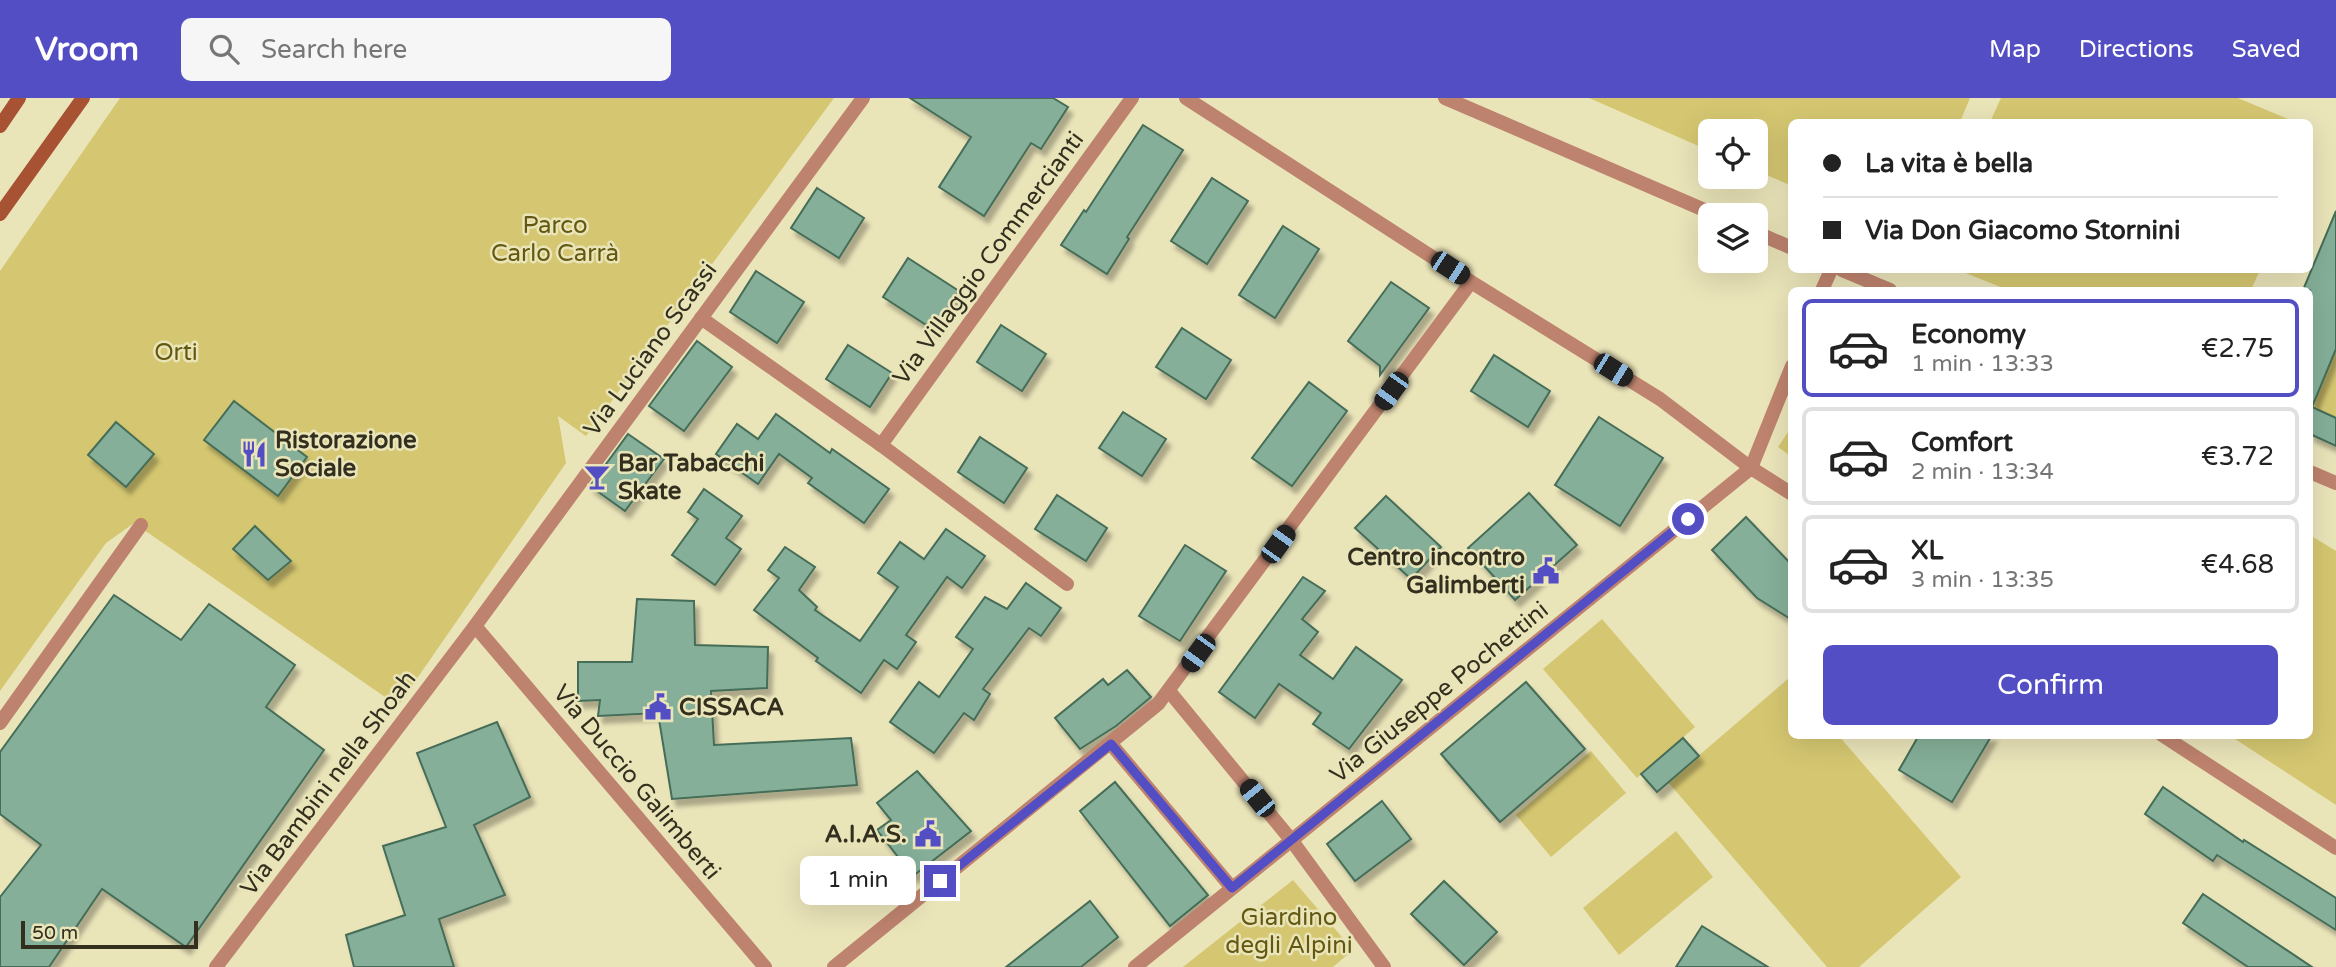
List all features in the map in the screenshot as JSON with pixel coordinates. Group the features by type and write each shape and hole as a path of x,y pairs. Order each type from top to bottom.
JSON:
{"main road":[{"path":"0,126 19,98"},
{"path":"0,214 83,98"}],"street":[{"name":"Via Luciano Scassi","path":"475,626 863,98"},
{"name":"Via Villaggio Commercianti","path":"881,445 1132,98"},
{"path":"1186,98 1471,282 1660,399 1751,468 1788,491"},
{"path":"1445,98 1698,207"},
{"path":"1768,238 1788,246"},
{"path":"1849,273 1884,287"},
{"path":"834,967 1146,716 1169,691 1471,282"},
{"path":"701,318 881,445 1067,584"},
{"name":"Via Giuseppe Pochettini","path":"1135,967 1751,468 1788,376"},
{"path":"2313,473 2336,483"},
{"path":"0,723 141,526"},
{"name":"Via Bambini nella Shoah","path":"216,967 475,626"},
{"name":"Via Duccio Galimberti","path":"475,626 765,967"},
{"path":"1169,691 1292,841 1384,967"},
{"path":"2168,739 2336,848"},
{"path":"1111,744 1232,888"}],"green space":[{"name":"Orti","path":"120,98 834,98 586,436 558,416 566,463 398,706 134,523 106,543 0,691 0,271"},
{"path":"1589,98 1970,98 1961,119 1788,119 1788,184 1768,176 1768,119 1698,119 1698,146"},
{"path":"2001,98 2238,98 2288,119 1991,119"},
{"path":"2336,210 2336,446 2313,435 2313,287 2304,287 2310,273 2313,273 2313,266"},
{"path":"1966,273 2259,273 2252,287 2000,287"},
{"path":"1788,432 1788,454 1778,447"},
{"path":"2313,537 2336,551 2336,805 2235,739 2313,739"},
{"path":"1602,619 1695,727 1637,778 1543,669"},
{"path":"1788,679 1788,739 1841,739 1961,877 1859,967 1827,967 1668,782"},
{"path":"1591,751 1626,793 1551,857 1516,815"},
{"path":"1676,831 1713,877 1619,955 1583,908"},
{"name":"Giardino degli Alpini","path":"1293,880 1353,950 1333,967 1183,967"}],"building":[{"path":"910,98 1053,98 1068,107 1041,149 1031,143 984,216 939,187 971,137"},
{"path":"1143,125 1183,150 1127,237 1129,239 1107,274 1061,245"},
{"path":"1212,178 1248,201 1207,264 1171,241"},
{"path":"817,188 864,218 839,258 791,228"},
{"path":"2336,211 2336,349 2313,405 2313,287 2304,287 2310,273 2313,273 2313,266"},
{"path":"1283,226 1319,249 1275,318 1239,295"},
{"path":"908,258 959,291 934,330 883,297"},
{"path":"756,271 804,302 777,343 730,312"},
{"path":"1391,282 1429,308 1380,375 1380,366 1348,341"},
{"path":"1001,325 1046,354 1022,391 977,362"},
{"path":"1182,328 1231,360 1206,399 1156,367"},
{"path":"697,341 732,367 684,431 649,406"},
{"path":"848,345 892,373 870,407 826,379"},
{"path":"1494,355 1550,391 1528,427 1471,391"},
{"path":"1309,382 1347,411 1292,486 1252,458"},
{"path":"234,401 307,457 278,496 204,440"},
{"path":"2313,407 2336,418 2336,446 2313,435"},
{"path":"1123,412 1166,439 1142,476 1099,448"},
{"path":"776,414 830,453 832,449 889,489 864,523 808,483 812,478 779,454 758,484 716,454 737,424 758,439"},
{"path":"1599,417 1663,458 1620,526 1555,485"},
{"path":"116,422 154,454 126,487 88,455"},
{"path":"628,434 664,459 625,511 590,486"},
{"path":"980,437 1027,468 1004,503 958,472"},
{"path":"704,489 742,516 726,538 741,549 715,585 672,555 698,519 688,512"},
{"path":"1529,493 1577,545 1515,600 1468,548"},
{"path":"1057,495 1107,528 1086,561 1035,529"},
{"path":"1386,496 1441,547 1411,579 1355,528"},
{"path":"1746,517 1788,561 1788,617 1757,598 1712,550"},
{"path":"255,526 291,561 268,580 233,549"},
{"path":"946,529 985,556 962,588 947,577 906,635 916,642 897,669 884,660 861,693 816,661 818,658 754,610 779,578 768,570 785,547 815,567 799,590 817,607 815,610 860,641 898,587 878,573 900,542 924,559"},
{"path":"1185,545 1226,571 1180,641 1139,616"},
{"path":"1303,577 1325,591 1302,619 1318,632 1300,655 1333,679 1356,647 1402,680 1349,749 1313,724 1321,713 1279,684 1255,718 1219,692"},
{"path":"1026,583 1061,608 1041,636 1029,628 983,689 990,694 974,720 964,713 934,753 890,722 919,682 939,697 973,649 956,637 985,597 1007,609"},
{"path":"114,595 181,640 209,604 295,665 266,707 324,750 186,947 102,889 49,967 0,967 0,897 41,845 0,814 0,752"},
{"path":"637,599 694,601 695,645 768,647 767,688 711,691 714,745 851,738 857,785 672,799 658,713 598,716 600,700 578,701 578,662 632,662"},
{"path":"1127,670 1151,697 1116,726 1080,749 1055,718 1103,679 1108,685"},
{"path":"1526,682 1585,749 1500,822 1441,754"},
{"path":"497,722 530,797 474,825 505,895 439,919 454,967 354,967 346,935 405,915 383,846 446,827 417,753"},
{"path":"1683,738 1699,756 1657,792 1641,774"},
{"path":"1917,739 1990,739 1952,802 1899,770"},
{"path":"917,771 971,831 913,876 877,830 891,820 877,803"},
{"path":"1115,782 1208,895 1170,926 1080,811"},
{"path":"2163,787 2243,842 2244,840 2336,898 2336,930 2217,855 2213,861 2145,814"},
{"path":"1382,801 1411,839 1355,881 1327,844"},
{"path":"1444,881 1497,932 1464,965 1411,914"},
{"path":"2203,894 2312,967 2248,967 2183,923"},
{"path":"1090,901 1118,937 1081,967 1006,967"},
{"path":"1702,926 1768,967 1676,967"}],"place":[{"name":"Ristorazione Sociale","path":"254,454"},
{"name":"Bar Tabacchi Skate","path":"597,477"},
{"name":"Centro incontro Galimberti","path":"1546,571"},
{"name":"CISSACA","path":"658,707"},
{"name":"A.I.A.S.","path":"928,834"}],"route":[{"path":"940,881 1111,744 1232,888 1688,519"}],"park label":[{"name":"Parco Carlo Carrà","path":"555,239"}]}
